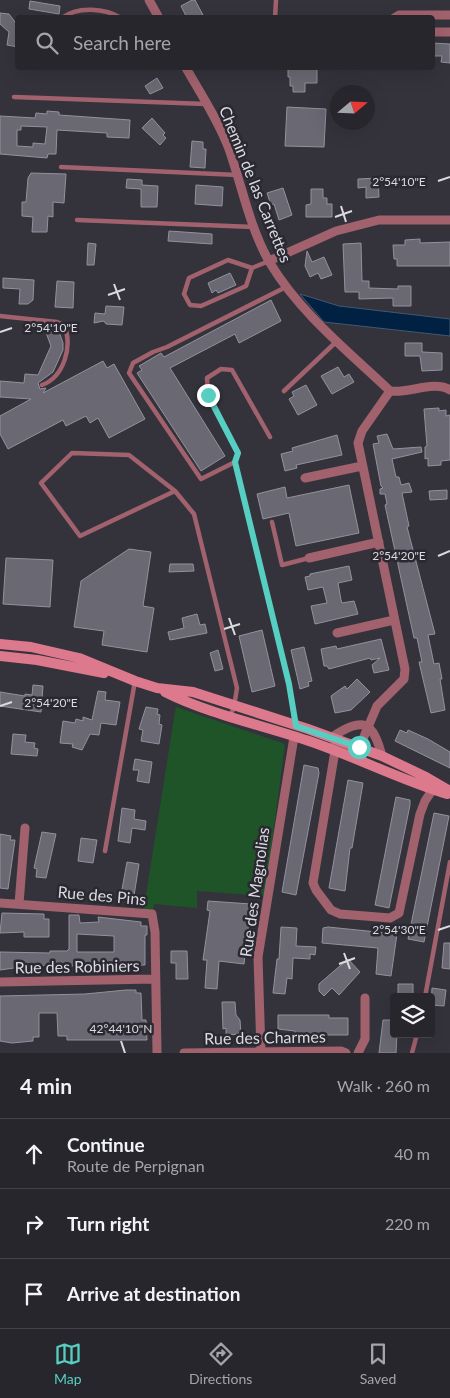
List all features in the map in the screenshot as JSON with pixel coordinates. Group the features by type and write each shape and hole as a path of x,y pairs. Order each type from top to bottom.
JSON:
{"main road":[{"path":"0,644 52,650 79,658 114,674 157,688 188,704 312,742 433,789 450,792"},
{"path":"0,656 37,660 77,669 114,674"},
{"path":"157,688 193,692 234,707 332,737 358,750 382,756 426,777 450,792"}],"street":[{"path":"149,0 157,15"},
{"path":"399,15 450,15"},
{"path":"435,32 450,32"},
{"name":"Chemin de las Carrettes","path":"187,70 228,146 255,227 269,261 286,287 337,341 390,391"},
{"path":"269,261 336,232 379,220 450,220"},
{"path":"358,750 377,706 404,679 405,669 358,443 362,431 390,391 401,393 431,387 450,390"},
{"path":"305,478 362,466"},
{"path":"309,558 379,542"},
{"path":"337,633 394,620"},
{"path":"332,737 355,725 368,726 376,734 382,756"},
{"name":"Rue des Magnolias","path":"261,1052 258,957 294,737"},
{"path":"312,742 358,750 374,766"},
{"path":"335,751 313,883 331,910 340,914 390,918 399,913 420,814 425,801 433,789"},
{"path":"19,904 25,828"},
{"name":"Rue des Pins","path":"0,902 152,914 155,932 157,1053"},
{"name":"Rue des Robiniers","path":"0,982 155,979"},
{"path":"358,1053 365,1039 366,998"},
{"name":"Rue des Charmes","path":"184,1053 341,1051 346,1053"}],"lane":[{"path":"275,15 276,0"},
{"path":"66,15 71,11 79,9 116,15"},
{"path":"14,97 207,104"},
{"path":"61,167 238,175"},
{"path":"76,220 255,227"},
{"path":"252,268 246,286 201,306 190,305 184,294 189,278 228,260 252,268 269,261"},
{"path":"235,462 201,479 129,373 133,362 166,348 286,287"},
{"path":"0,316 58,322 64,325 68,346 62,365 51,381 42,385"},
{"path":"284,391 337,341"},
{"path":"270,437 232,370 221,369 207,378 208,395 238,453 235,462 289,684 296,726 294,737"},
{"path":"175,491 80,536 41,483 72,453 129,455 175,491 194,514 237,688 234,707 229,717"},
{"path":"272,522 282,565 309,558"},
{"path":"105,852 135,681"},
{"path":"426,993 450,862"},
{"path":"412,1053 416,1038"}],"green space":[{"path":"177,699 176,707 285,744 265,896 197,891 197,908 154,904 153,915 143,914"}],"water":[{"path":"300,294 339,306 450,319 450,336 324,322"}],"building":[{"path":"195,0 203,15 186,15 181,6"},
{"path":"30,1 60,6 59,14 29,9"},
{"path":"0,13 9,14 15,22 15,46 7,45 9,32 0,24"},
{"path":"435,43 450,44 450,63 441,62 442,56 435,56"},
{"path":"288,70 317,70 317,83 305,83 305,92 293,92 293,86 290,86 290,77 288,77"},
{"path":"157,78 163,88 150,94 145,86"},
{"path":"287,107 326,109 324,147 285,146"},
{"path":"47,111 59,112 59,115 130,120 129,138 107,137 107,133 57,130 56,154 48,154 47,158 0,154 0,116 35,118 36,113 47,114","holes":["21,126 47,127 45,144 33,143 33,147 17,146 17,130 21,130"]},
{"path":"152,118 165,133 163,135 166,138 160,145 142,128"},
{"path":"192,141 203,142 203,149 206,149 205,168 190,167"},
{"path":"31,173 66,174 64,203 53,202 53,217 48,216 47,232 32,232 33,217 22,216 22,202 26,202 28,178"},
{"path":"378,178 379,197 366,198 366,187 358,188 358,179"},
{"path":"127,179 142,180 142,185 158,186 157,207 141,207 141,189 126,188"},
{"path":"196,185 223,187 222,206 195,204"},
{"path":"283,188 292,215 279,220 274,204 271,205 267,193"},
{"path":"311,189 323,189 323,198 327,198 327,204 332,204 332,217 306,217 306,205 311,204"},
{"path":"169,231 212,234 212,244 168,241"},
{"path":"420,239 420,243 450,242 450,266 397,266 397,259 394,259 393,245 405,245 405,240"},
{"path":"88,243 96,244 94,265 87,265"},
{"path":"361,243 362,281 369,281 369,288 398,289 398,286 411,286 411,306 393,306 393,298 359,299 359,292 345,292 343,244"},
{"path":"307,251 312,262 324,257 332,275 321,279 318,273 310,277 305,266"},
{"path":"230,273 236,285 218,293 216,290 212,293 208,283"},
{"path":"3,278 34,280 33,300 28,304 19,304 20,289 3,288"},
{"path":"57,281 74,282 73,308 55,307"},
{"path":"271,300 281,321 239,343 235,334 170,368 225,456 201,471 137,373 142,370 139,366 161,353 164,357"},
{"path":"106,306 124,307 122,325 106,324 104,321 94,323 95,313 105,314"},
{"path":"57,326 63,343 63,350 53,372 38,383 40,389 46,388 43,393 103,361 107,368 114,364 145,419 109,438 98,418 90,423 86,416 66,426 63,420 8,449 0,434 0,416 31,399 0,397 0,381 24,383 25,374 38,375 51,346 45,330"},
{"path":"405,343 422,343 422,352 442,353 442,370 422,371 420,356 405,356"},
{"path":"338,367 344,377 349,374 354,382 332,394 321,376"},
{"path":"306,385 317,405 298,415 289,399 294,396 292,392"},
{"path":"439,408 439,411 446,410 446,416 450,415 450,460 441,461 441,465 428,466 428,458 425,459 425,447 427,446 424,409"},
{"path":"387,434 393,449 421,447 422,452 392,459 396,477 399,477 401,485 409,483 412,492 402,493 409,526 407,527 435,634 428,635 434,664 439,663 442,679 440,679 445,710 431,713 419,662 422,662 417,638 414,638 385,505 387,504 385,494 380,494 380,489 383,488 381,486 373,444 379,443 377,436"},
{"path":"337,435 342,455 296,465 297,468 285,471 281,454 293,451 292,448"},
{"path":"349,485 359,533 296,546 289,513 263,519 257,494 285,487 287,498"},
{"path":"447,490 447,499 430,500 429,491"},
{"path":"129,549 151,552 143,606 154,608 147,652 102,645 104,631 74,627 81,581"},
{"path":"6,558 53,560 50,607 3,604"},
{"path":"170,564 193,564 194,571 169,572"},
{"path":"349,566 352,580 338,583 341,600 342,603 354,601 358,614 315,624 311,606 327,603 323,587 308,590 305,577 310,576 310,574"},
{"path":"197,614 200,625 205,624 207,633 170,640 168,632 184,628 182,618"},
{"path":"262,630 275,686 252,692 239,636"},
{"path":"381,639 389,670 374,673 372,665 380,658 371,660 370,658 329,669 327,666 324,666 321,649 336,646 337,649"},
{"path":"304,647 312,681 308,682 309,686 300,689 291,650"},
{"path":"218,650 223,669 215,671 210,653"},
{"path":"357,679 370,692 351,710 335,713 331,696 345,686 347,689"},
{"path":"33,685 43,686 41,712 0,706 0,692 25,696 25,694 32,695"},
{"path":"98,691 106,692 105,700 120,702 116,725 101,723 99,735 90,734 82,750 72,747 73,744 60,743 63,721 75,723 76,719 83,721 83,717 92,720"},
{"path":"146,707 158,709 157,714 160,715 159,724 162,725 159,744 141,741 143,730 139,729"},
{"path":"400,730 407,733 408,730 450,752 450,768 395,741"},
{"path":"13,734 26,735 25,742 35,743 34,748 38,749 37,756 11,754"},
{"path":"135,759 152,762 149,783 137,781 139,770 133,770"},
{"path":"304,765 318,768 319,773 296,895 282,892"},
{"path":"348,780 363,783 352,848 350,848 345,891 329,888"},
{"path":"396,797 410,800 410,805 389,908 375,905"},
{"path":"122,808 135,810 134,819 146,821 145,830 132,828 130,843 118,841"},
{"path":"434,813 449,816 424,942 408,939"},
{"path":"42,832 56,834 46,878 36,877 37,869 34,868"},
{"path":"0,834 11,836 10,840 15,840 8,889 0,888"},
{"path":"81,838 97,840 93,863 78,861"},
{"path":"127,862 139,864 133,902 120,900"},
{"path":"208,901 251,904 244,964 219,961 217,989 205,988 207,960 203,960 210,911 207,910"},
{"path":"2,913 44,914 44,919 49,919 49,937 24,937 24,932 0,933"},
{"path":"69,915 79,915 80,923 99,922 98,917 141,922 141,926 147,926 147,935 145,935 145,965 59,966 59,969 50,969 50,965 0,970 0,952 50,953 50,951 67,951 69,949","holes":["77,934 114,936 114,952 77,952"]},
{"path":"281,927 297,928 296,946 316,947 315,955 310,954 310,959 293,958 292,979 287,978 285,994 273,993 277,959 279,959"},
{"path":"323,928 397,934 391,976 376,974 378,948 322,943"},
{"path":"444,943 450,943 450,969 442,968"},
{"path":"171,951 187,951 188,979 176,979 176,963 171,963"},
{"path":"348,959 360,972 339,995 332,988 324,996 319,991 319,984"},
{"path":"398,984 413,984 413,993 398,993"},
{"path":"432,988 446,990 444,1006 435,1005 435,993 432,993"},
{"path":"136,990 136,993 141,993 142,1020 146,1020 147,1040 67,1040 67,1036 58,1036 57,1013 39,1013 39,1037 33,1037 33,1041 12,1043 0,1041 0,996 85,994"},
{"path":"222,1002 235,1002 236,1015 240,1020 241,1034 226,1035 226,1028 223,1029"},
{"path":"278,1015 329,1015 329,1018 348,1018 348,1035 295,1035 295,1031 278,1029"},
{"path":"383,1020 390,1020 390,1038 397,1038 396,1053 379,1053"}],"route":[{"path":"208,395 238,453 235,462 289,684 296,726 359,747"}]}
